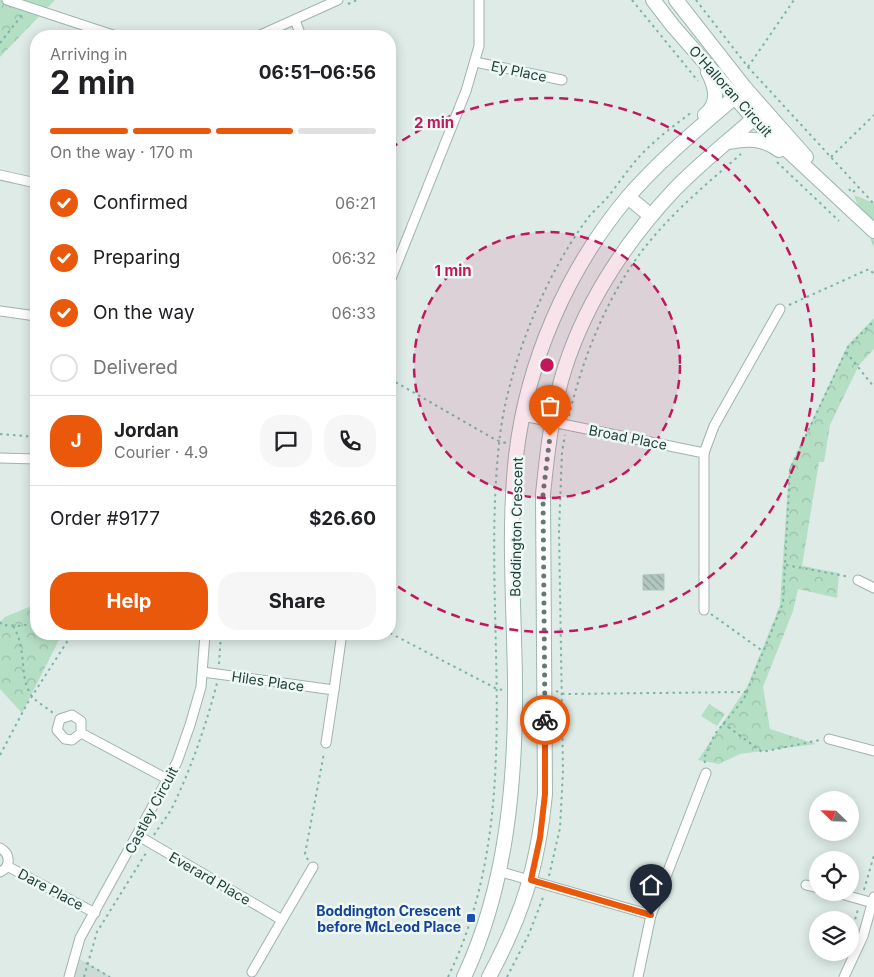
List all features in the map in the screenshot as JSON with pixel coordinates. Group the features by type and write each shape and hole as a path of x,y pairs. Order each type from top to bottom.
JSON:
{"street":[{"path":"8,0 98,30"},
{"path":"272,30 338,0"},
{"path":"396,266 466,92 475,62 480,31 479,0"},
{"name":"O'Halloran Circuit","path":"653,0 704,62 740,93 759,114 812,164 810,171 874,231"},
{"name":"O'Halloran Circuit","path":"676,0 740,93"},
{"path":"295,20 299,30"},
{"name":"Ey Place","path":"475,62 562,80"},
{"path":"689,136 714,104 716,95 713,82 704,62"},
{"name":"Boddington Crescent","path":"464,977 485,920 498,871 511,785 515,690 513,496 516,455 523,416 544,342 562,301 592,247 619,208 668,154 740,93"},
{"name":"Boddington Crescent","path":"488,977 508,942 526,897 540,838 545,794 546,690 543,494 552,422 562,379 588,313 616,262 647,221 676,188 759,114"},
{"path":"728,143 752,138 763,140 810,171"},
{"path":"0,175 30,182"},
{"path":"628,197 647,221"},
{"path":"704,610 704,453 714,426 780,309"},
{"path":"0,311 30,315"},
{"name":"Broad Place","path":"523,416 704,453"},
{"path":"0,458 30,459"},
{"path":"858,580 874,588"},
{"name":"Castley Circuit","path":"69,977 80,938 169,780 190,725 203,672 205,640"},
{"path":"326,743 341,640"},
{"name":"Hiles Place","path":"203,672 334,690"},
{"path":"72,714 77,717 83,727 81,733 72,740 60,736 58,730 60,719 72,714"},
{"path":"81,733 169,780"},
{"path":"829,739 874,751"},
{"path":"638,977 651,915 706,773"},
{"name":"Everard Place","path":"137,835 282,920"},
{"name":"Dare Place","path":"0,848 8,854 4,869 94,912"},
{"path":"252,972 313,867"},
{"path":"498,871 651,915"},
{"path":"844,977 862,936 873,900 859,897"}],"path":[{"path":"632,0 699,82"},
{"path":"696,0 748,67 874,204"},
{"path":"748,67 794,0"},
{"path":"0,43 28,7"},
{"path":"448,977 464,940 476,902 486,854 494,777 497,690 495,535 499,441 508,397 533,317 551,279 588,218 607,198 634,162 666,132 694,110"},
{"path":"831,157 874,115"},
{"path":"560,692 559,531 562,452 567,425 594,337 624,280 654,236 687,201 741,154 748,151"},
{"path":"849,189 852,192 858,187"},
{"path":"607,198 619,208"},
{"path":"647,221 654,236"},
{"path":"780,309 869,269 874,274"},
{"path":"706,773 704,758 723,723 739,706 747,692 783,603 790,469 846,352 860,333 874,321"},
{"path":"846,352 874,387"},
{"path":"396,382 499,441"},
{"path":"0,434 30,436"},
{"path":"786,565 858,580"},
{"path":"704,610 716,616 764,652"},
{"path":"0,622 2,625 13,626 22,626 30,623"},
{"path":"13,626 21,638 25,682 32,696 60,719"},
{"path":"396,636 497,690 515,690"},
{"path":"0,755 32,696 68,640"},
{"path":"546,690 564,694 747,692"},
{"path":"723,723 762,752 829,739"},
{"path":"313,867 305,854 317,778 326,743"},
{"path":"526,897 542,901"},
{"path":"86,963 110,977"}],"shaded area":[{"path":"78,958 111,977 74,977"}],"green space":[{"path":"0,0 55,0 0,57"},
{"path":"854,195 874,203 874,248"},
{"path":"874,318 874,349 859,365 830,425 824,462 819,462 802,566 839,573 837,598 798,589 793,611 763,687 770,729 816,744 740,754 719,764 698,760 747,687 780,605 789,469 848,345"},
{"path":"30,607 30,640 59,640 22,713 0,689 0,622 5,617"},
{"path":"709,704 725,714 717,726 701,716"}],"building":[{"path":"664,574 664,590 643,590 643,575"}],"way so far":[{"path":"545,720 543,494 550,436"}],"place":[{"name":"Boddington Crescent before McLeod Place","path":"471,918"}],"route":[{"path":"545,720 545,794 540,838 531,880 651,915"}]}
